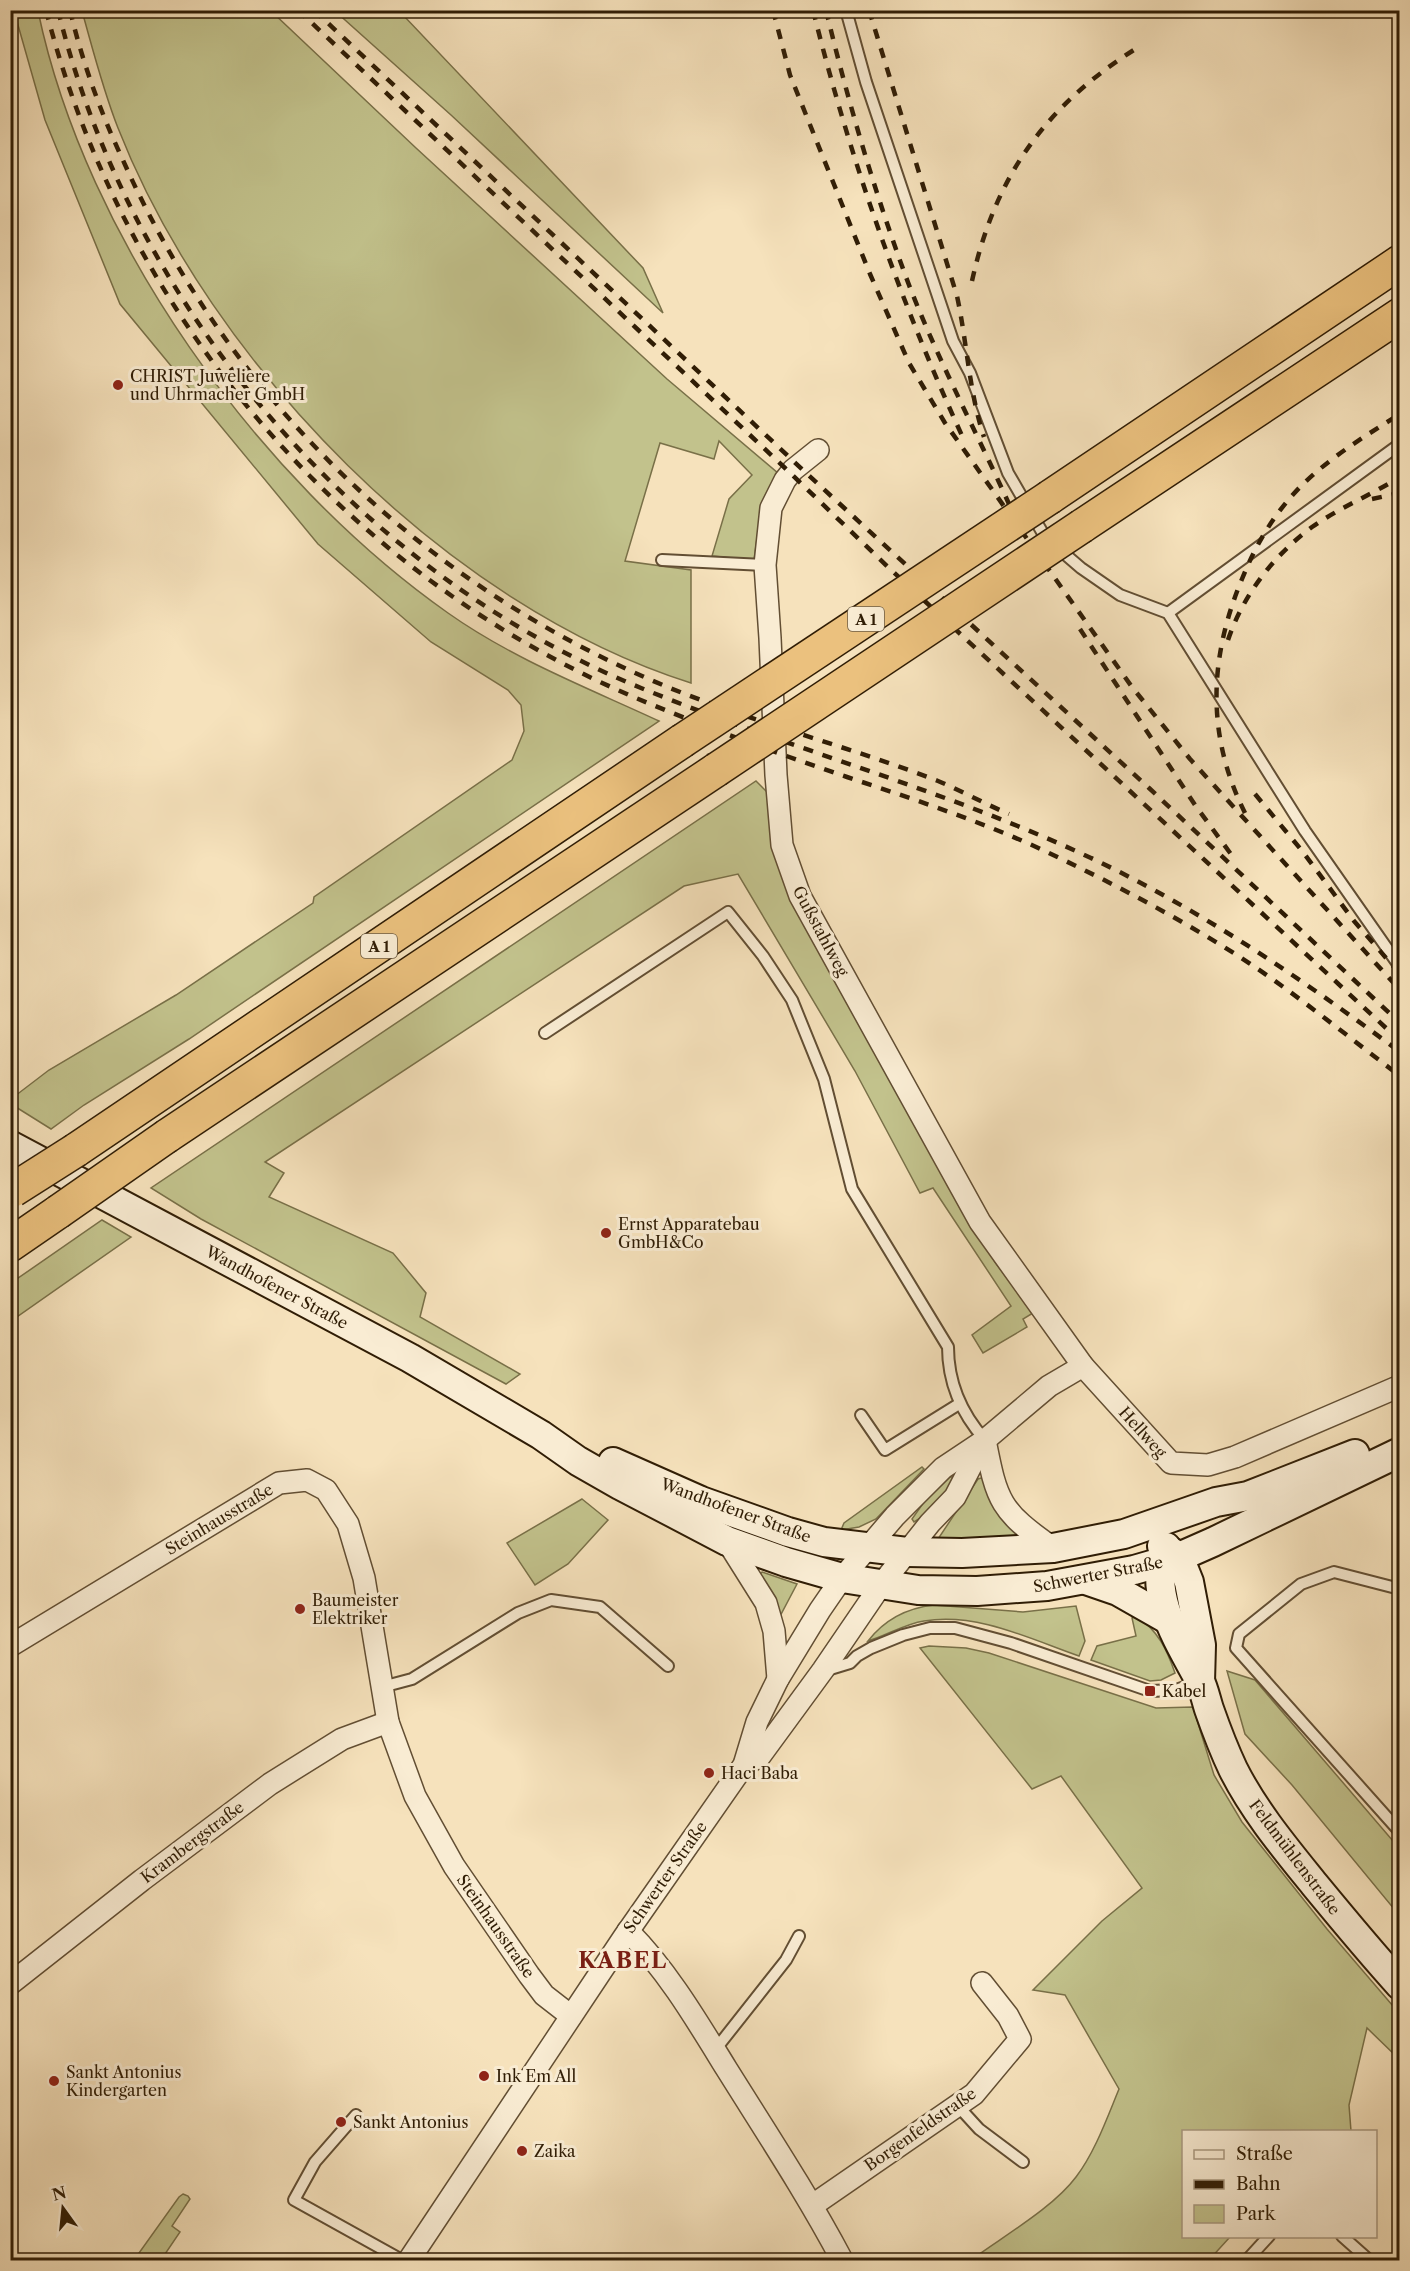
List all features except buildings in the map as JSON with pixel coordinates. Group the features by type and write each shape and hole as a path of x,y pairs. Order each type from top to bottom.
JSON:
{"highway":[{"name":"A 1","path":"12,1191 1400,262"},
{"name":"A 1","path":"10,1245 167,1136 1400,315"}],"main road":[{"name":"Wandhofener Straße","path":"10,1145 410,1358 541,1435 578,1461 727,1541 786,1562 842,1578 881,1585"},
{"name":"Schwerter Straße","path":"867,1548 907,1552 972,1553 1053,1548 1079,1544 1136,1531 1216,1502 1248,1496 1302,1476 1400,1434"},
{"name":"Wandhofener Straße","path":"541,1435 587,1450 701,1501 788,1532 824,1542 867,1548"},
{"name":"Schwerter Straße","path":"881,1585 918,1590 977,1591 1047,1586 1084,1580 1168,1556 1400,1452"},
{"path":"1136,1531 1168,1556 1175,1537 1248,1496"},
{"name":"Feldmühlenstraße","path":"1168,1556 1160,1589 1169,1620 1182,1651 1200,1682 1233,1769 1277,1839 1400,1985"},
{"name":"Feldmühlenstraße","path":"1168,1556 1189,1582 1202,1645 1200,1682"},
{"path":"1084,1580 1118,1591 1169,1620"}],"street":[{"name":"Gußstahlweg","path":"818,450 793,470 785,480 771,508 765,565 782,846 800,896 980,1222 1083,1366"},
{"name":"Hellweg","path":"1083,1366 1171,1463 1195,1466 1208,1465 1235,1457 1400,1386"},
{"path":"867,1548 943,1468 985,1440 1049,1386 1083,1366"},
{"path":"985,1440 994,1486 1000,1500 1015,1520 1053,1548"},
{"path":"907,1552 955,1497 985,1440"},
{"name":"Steinhausstraße","path":"10,1646 279,1484 307,1480 326,1490 348,1524 364,1578 388,1722 415,1796 454,1866 544,1995 571,2016"},
{"path":"727,1541 766,1603 774,1631 778,1678"},
{"name":"Schwerter Straße","path":"409,2260 628,1931 744,1765 757,1722 778,1678 820,1610 867,1548"},
{"name":"Schwerter Straße","path":"744,1765 759,1756 824,1670 881,1585 907,1552"},
{"name":"Krambergstraße","path":"10,1984 142,1880 270,1784 342,1739 388,1722"},
{"path":"628,1931 650,1953 715,2050 813,2205 842,2260"},
{"name":"Borgenfeldstraße","path":"813,2205 974,2094 1020,2039 1008,2016 982,1983"}],"lane":[{"path":"846,10 866,82 953,341 970,373 1008,473 1045,537 1120,595 1168,613 1305,831 1400,967"},
{"path":"1168,613 1400,444"},
{"path":"662,560 765,565"},
{"path":"544,1033 728,912 763,956 792,1000 824,1079 852,1189 948,1347 948,1366 959,1404 971,1424 985,1440"},
{"path":"861,1415 885,1450 959,1404"},
{"path":"1400,1589 1334,1572 1302,1584 1239,1634 1236,1648 1400,1832"},
{"path":"382,1687 412,1679 518,1613 551,1600 600,1607 668,1666"},
{"path":"824,1670 850,1663 871,1648 903,1635 930,1628 955,1628 1011,1643 1150,1691 1176,1690 1200,1682"},
{"path":"715,2050 786,1960 799,1936"},
{"path":"958,2106 979,2129 1023,2162"},
{"path":"356,2115 315,2162 294,2200 402,2260"},
{"path":"1247,2260 1267,2238"},
{"path":"1344,2238 1369,2260"}],"green space":[{"path":"14,11 38,11 62,97 96,183 139,267 190,348 247,424 311,495 378,558 448,613 498,645 525,659 659,721 189,1039 84,1105 51,1129 11,1104 11,1099 49,1070 176,995 313,903 314,897 512,760 524,731 521,705 508,690 431,642 318,544 120,304 45,120"},
{"path":"82,11 271,11 667,379 779,474 762,502 754,560 712,556 729,499 752,475 719,441 714,459 660,443 625,561 691,570 691,683 600,647 512,597 427,536 348,466 276,387 212,304 159,217 118,128 98,70"},
{"path":"335,11 397,11 404,16 643,268 663,313 451,115"},
{"path":"756,781 769,794 777,862 955,1195 995,1262 1033,1313 1023,1319 1027,1327 983,1353 972,1335 1011,1306 933,1188 920,1193 855,1071 738,874 684,886 265,1162 284,1173 269,1197 393,1253 426,1293 420,1317 520,1374 506,1384 201,1219 151,1188"},
{"path":"102,1220 131,1237 11,1321 11,1283"},
{"path":"922,1467 924,1469 876,1519 859,1527 841,1530 844,1523"},
{"path":"950,1477 953,1477 954,1481 930,1512 914,1522 912,1519 924,1502"},
{"path":"978,1479 984,1479 1018,1533 1017,1537 938,1539"},
{"path":"582,1499 608,1520 568,1564 535,1585 507,1543"},
{"path":"762,1572 797,1584 779,1618 758,1576"},
{"path":"934,1605 1023,1612 1076,1606 1085,1641 1079,1656 1003,1629 964,1620 944,1619 902,1627 868,1641 897,1616"},
{"path":"1136,1616 1161,1641 1175,1673 1161,1680 1150,1681 1091,1660 1097,1646 1136,1636 1132,1618"},
{"path":"929,1646 966,1648 989,1653 1156,1708 1193,1707 1214,1775 1242,1822 1327,1929 1399,2013 1399,2059 1367,2028 1349,2105 1351,2130 1182,2130 1182,2238 1229,2238 1209,2260 971,2260 1041,2211 1066,2189 1083,2167 1100,2134 1119,2089 1065,1995 1033,1990 1102,1921 1142,1888 1061,1776 1032,1789 920,1648"},
{"path":"1227,1671 1255,1680 1399,1848 1399,1915 1292,1785 1245,1734"},
{"path":"183,2194 190,2199 172,2226 180,2232 161,2260 134,2260 179,2197"}],"railway":[{"path":"46,10 82,123 130,230 190,330 261,423 342,507 432,582 530,646 636,698 767,749 988,827 1034,846 1113,885 1165,912 1240,957 1301,1000 1400,1076"},
{"path":"58,10 92,120 140,225 200,325 270,417 351,501 440,575 537,638 641,688 754,731 980,811 1132,878 1250,947 1326,998 1400,1052"},
{"path":"70,10 92,85 122,158 164,243 214,323 271,397 334,466 403,528 477,584 557,634 642,676 715,705 901,767 938,781 1009,814"},
{"path":"298,10 888,567 1400,1041"},
{"path":"314,10 805,472 1149,788 1400,1023"},
{"path":"773,10 790,75 870,274 909,363 945,423 1132,687 1190,759 1400,990"},
{"path":"813,10 843,120 878,229 919,335 964,440"},
{"path":"826,10 863,149 909,285 1009,504"},
{"path":"869,10 957,296 975,402 984,437"},
{"path":"972,281 982,243 995,208 1010,176 1029,146 1076,94 1137,48"},
{"path":"1245,813 1232,784 1223,755 1216,696 1223,638 1242,579 1266,530 1300,487 1335,457 1400,414"},
{"path":"1228,640 1234,623 1251,592 1285,550 1322,520 1400,477"},
{"path":"1372,499 1400,493"},
{"path":"1080,629 1195,805 1236,861"},
{"path":"1255,794 1303,852 1354,921 1400,974"}],"place":[{"name":"CHRIST Juweliere und Uhrmacher GmbH","path":"118,385"},
{"name":"Ernst Apparatebau GmbH&Co","path":"606,1233"},
{"name":"Baumeister Elektriker","path":"300,1609"},
{"name":"Kabel","path":"1150,1691"},
{"name":"Haci Baba","path":"709,1773"},
{"name":"Ink Em All","path":"484,2076"},
{"name":"Sankt Antonius Kindergarten","path":"54,2081"},
{"name":"Sankt Antonius","path":"341,2122"},
{"name":"Zaika","path":"522,2151"}],"district":[{"name":"KABEL","path":"623,1960"}]}
